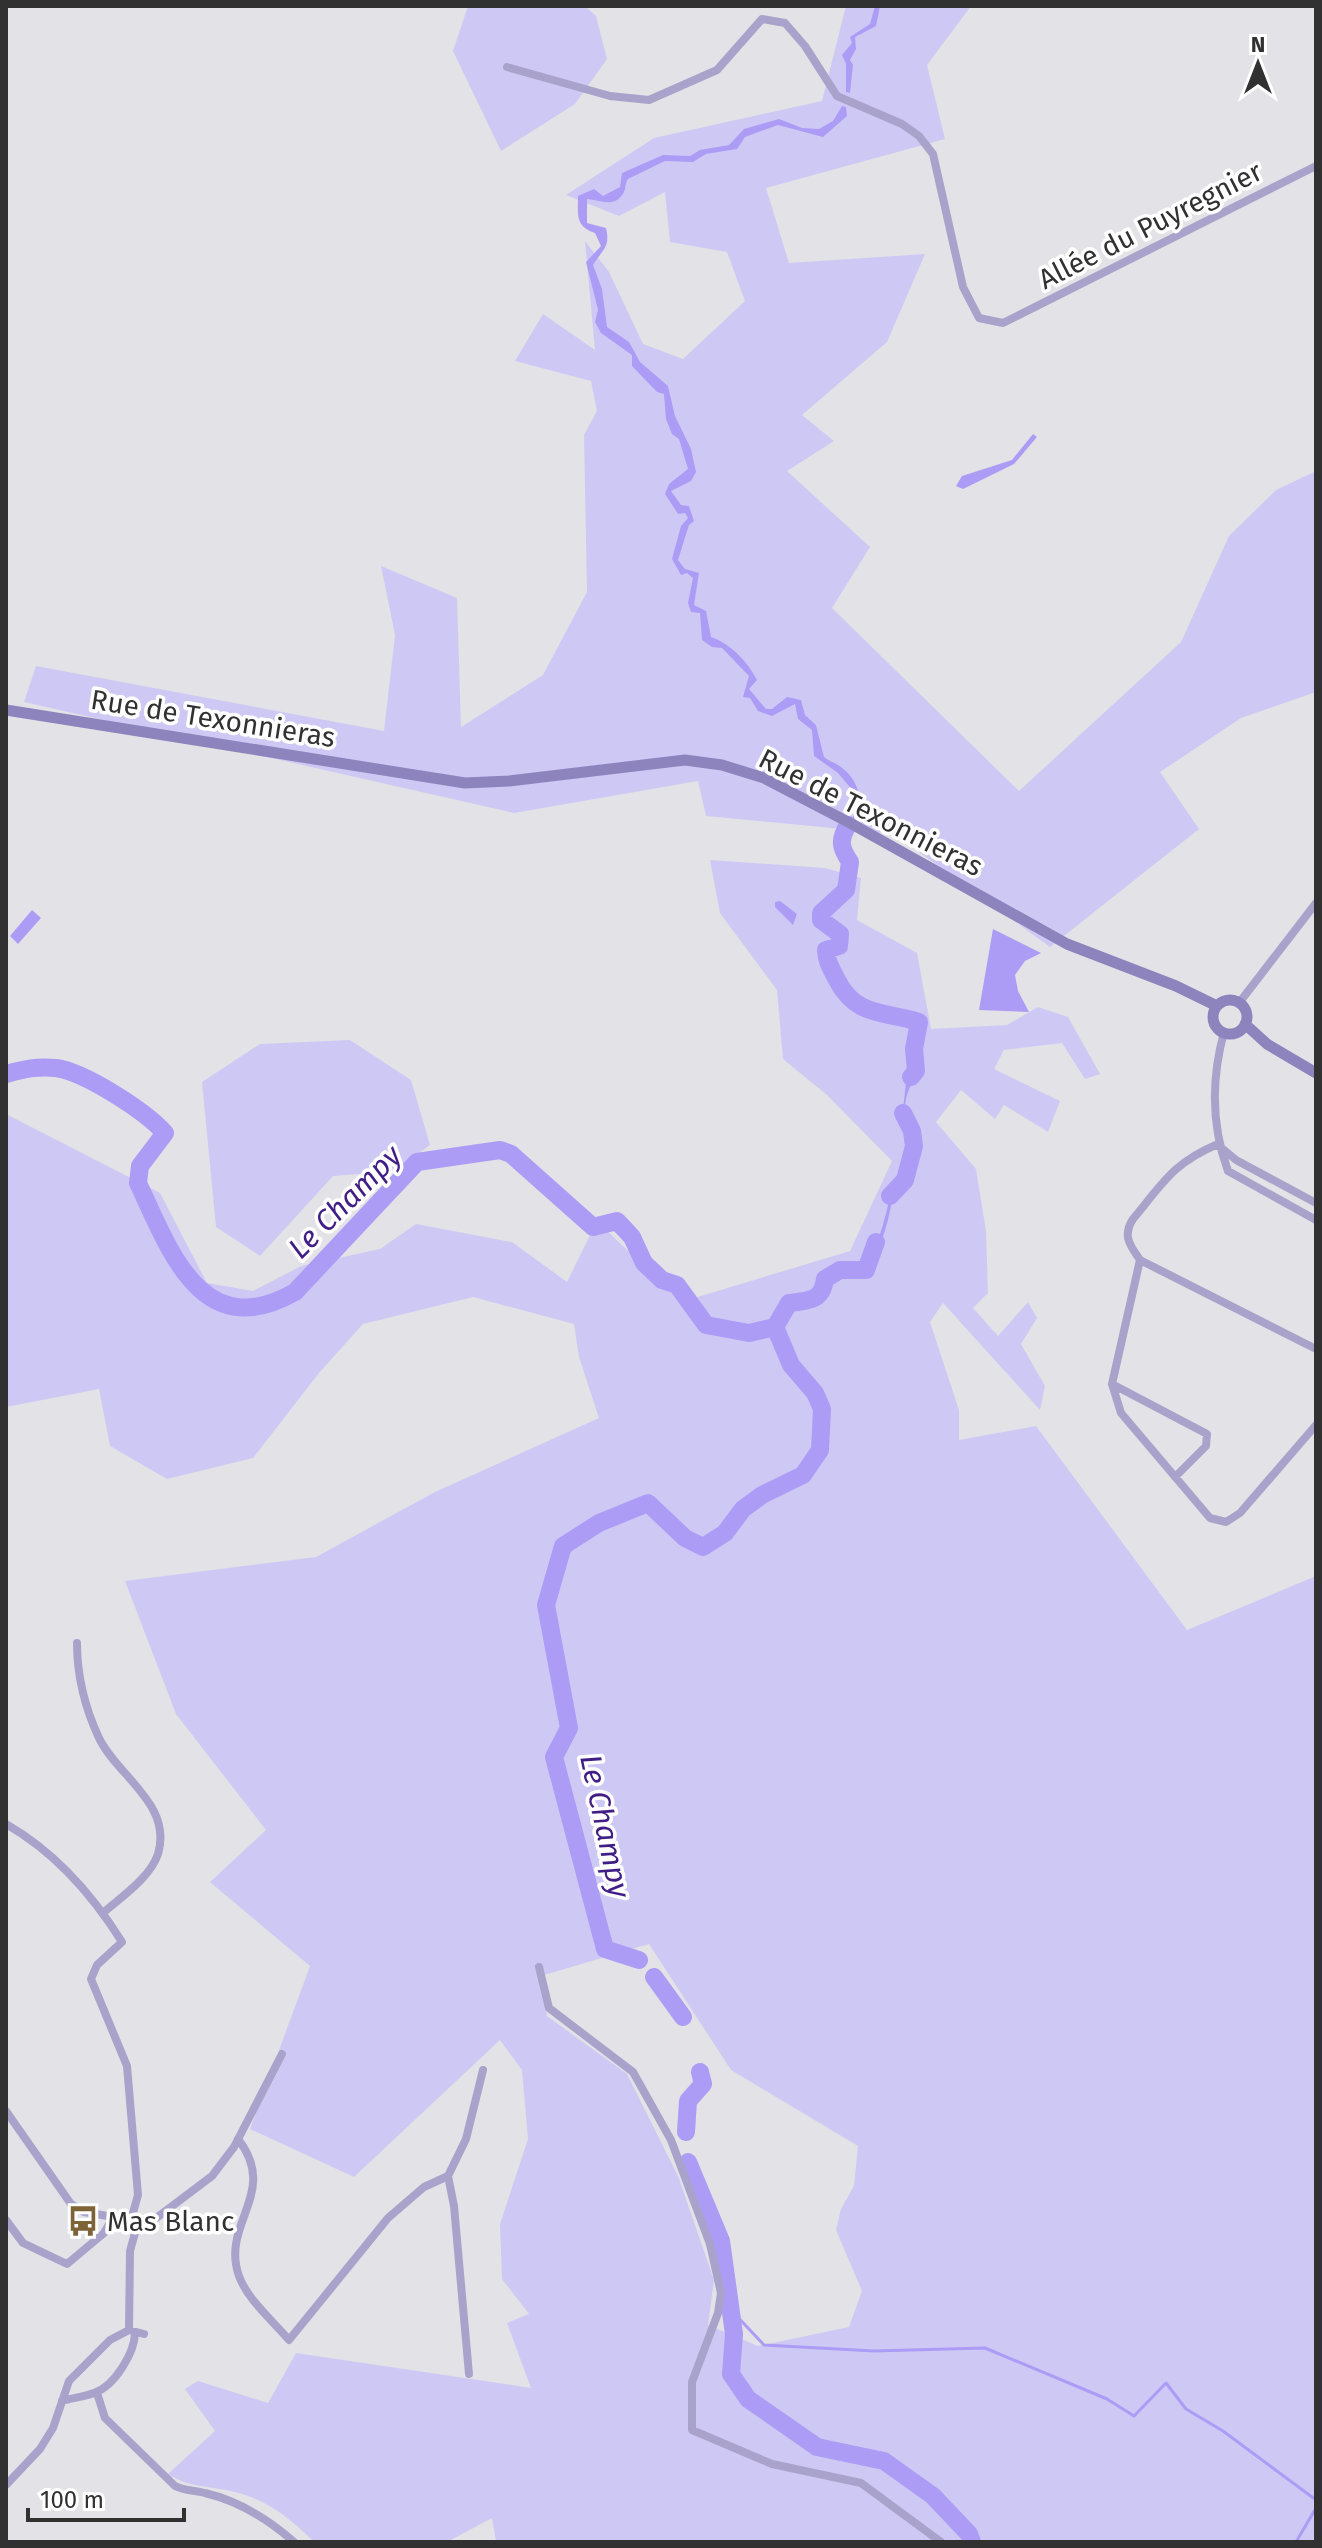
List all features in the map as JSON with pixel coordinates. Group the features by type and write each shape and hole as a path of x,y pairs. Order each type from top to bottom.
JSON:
{"main road":[{"name":"Rue de Texonnieras","path":"6,710 465,783 509,781 685,760 722,765 764,778 838,816 1067,944 1176,986 1217,1006"},
{"path":"1227,1000 1239,1003 1246,1012 1245,1024 1236,1032 1224,1032 1214,1021 1217,1006 1227,1000"},
{"path":"1245,1024 1267,1044 1316,1073"}],"street":[{"name":"Allée du Puyregnier","path":"507,67 610,96 649,100 717,70 762,19 785,23 805,46 837,96 902,124 919,136 933,154 963,287 979,318 1003,323 1316,166"},
{"path":"1239,1003 1316,903"},
{"path":"1224,1032 1214,1095 1218,1144 1228,1171 1316,1220"},
{"path":"1218,1144 1236,1160 1316,1203"},
{"path":"1218,1144 1182,1163 1133,1219 1127,1228 1127,1240 1140,1260 1316,1349"},
{"path":"1140,1260 1112,1384 1121,1413 1210,1518 1226,1522 1240,1513 1316,1425"},
{"path":"1112,1384 1207,1434 1206,1446 1175,1477"},
{"path":"77,1643 77,1674 100,1740 151,1804 159,1834 158,1855 145,1875 103,1913"},
{"path":"6,1824 48,1851 103,1913 122,1942 97,1965 91,1979 127,2066 138,2195 131,2220 135,2233 130,2251 135,2348 97,2393 62,2401"},
{"path":"539,1967 545,2002 554,2014 633,2072 671,2140 710,2244 721,2293 718,2313 692,2382 692,2430 772,2464 861,2483 941,2542"},
{"path":"6,2111 71,2204 84,2212 112,2219 151,2222 212,2176 238,2139 282,2054"},
{"path":"469,2374 454,2206 448,2176 466,2139 483,2070"},
{"path":"238,2139 250,2154 255,2172 255,2190 237,2238 239,2277 289,2340 388,2218 424,2187 448,2176"},
{"path":"6,2220 23,2243 67,2264 104,2233 112,2219"},
{"path":"6,2485 40,2449 53,2428 69,2381 110,2340 136,2332"},
{"path":"97,2393 105,2418 175,2486 185,2491 204,2492 249,2509 294,2542"}],"shaded area":[{"path":"468,6 585,6 596,16 607,59 575,104 501,151 453,51"},
{"path":"846,6 971,6 927,65 945,139 766,188 789,263 925,254 887,342 802,415 834,441 787,471 870,547 832,608 1019,791 1181,642 1229,536 1276,490 1316,471 1316,692 1241,718 1160,772 1199,829 1050,947 894,834 706,816 698,781 514,813 24,702 36,666 384,731 395,635 381,566 457,598 461,727 543,675 587,592 584,435 597,411 591,381 515,361 543,314 595,350 585,241 609,272 643,344 683,359 745,301 727,252 670,242 665,192 619,216 566,195 654,138 822,101"},
{"path":"875,6 880,6 876,26 855,37 856,49 850,60 853,65 850,93 846,92 846,64 842,55 852,43 850,37 870,24"},
{"path":"842,106 846,107 847,116 823,137 778,125 745,137 737,149 706,154 693,162 665,161 628,179 624,192 612,202 587,199 587,223 606,228 606,245 593,265 602,289 607,327 629,342 640,362 668,386 675,416 691,449 696,472 691,481 671,491 681,505 689,506 694,521 689,525 678,560 685,569 699,573 694,605 706,611 711,637 732,649 748,666 757,680 749,689 766,709 772,709 787,697 801,700 805,715 816,725 824,757 847,772 856,785 859,806 853,819 854,792 838,773 814,756 812,730 798,719 795,704 772,716 758,711 750,698 743,697 749,676 722,648 712,647 702,640 700,613 691,612 688,603 693,578 687,573 681,575 672,559 681,526 688,518 685,513 678,514 665,494 669,484 688,469 679,439 672,434 666,419 664,394 657,392 632,366 632,355 601,333 595,322 598,310 586,262 601,246 595,233 581,223 578,209 578,196 594,189 603,196 620,187 622,173 663,155 690,156 700,150 729,145 744,129 779,119 802,128 819,129 833,121"},
{"path":"1033,434 1037,437 1014,464 963,489 956,486 962,476 1012,460"},
{"path":"844,831 844,845 852,857 851,893 829,909 824,918 841,929 846,940 843,948 829,956 845,991 853,999 874,1008 909,1014 924,1024 916,1032 920,1070 909,1088 905,1108 907,1123 915,1129 914,1163 907,1181 892,1194 884,1235 866,1273 841,1273 826,1283 829,1290 811,1307 791,1305 781,1328 787,1347 817,1388 827,1412 821,1457 797,1483 763,1498 746,1510 715,1547 699,1551 684,1541 686,1536 703,1547 712,1544 755,1500 803,1475 820,1450 822,1409 815,1392 791,1365 775,1327 789,1303 817,1297 830,1275 844,1271 866,1270 881,1231 890,1192 905,1180 914,1146 912,1131 902,1118 906,1083 916,1071 914,1039 918,1022 869,1009 850,999 842,989 827,956 826,950 838,946 841,941 840,934 821,920 821,913 846,890 850,862 841,848"},
{"path":"710,860 825,868 861,878 857,920 917,953 931,1029 1007,1025 1038,1007 1068,1017 1100,1074 1085,1079 1062,1043 1004,1050 994,1069 1060,1101 1048,1132 1004,1105 995,1119 961,1090 936,1122 976,1169 986,1231 988,1293 973,1308 998,1336 1028,1302 1037,1318 1021,1344 1045,1386 1040,1410 943,1303 930,1322 959,1410 959,1440 1036,1426 1187,1630 1316,1576 1316,2542 496,2542 492,2518 447,2542 314,2542 288,2518 258,2500 192,2484 168,2474 215,2431 185,2389 198,2381 268,2403 296,2353 531,2388 507,2323 529,2314 502,2279 500,2224 528,2139 522,2070 500,2040 354,2177 250,2129 310,1966 210,1882 266,1830 176,1714 125,1581 316,1557 435,1492 599,1418 579,1357 574,1324 473,1297 363,1324 319,1373 253,1458 167,1479 110,1446 99,1389 6,1407 6,1114 160,1193 207,1283 253,1291 301,1266 380,1249 416,1224 512,1242 567,1282 597,1221 681,1302 850,1251 892,1161 827,1095 783,1059 777,990 720,913","holes":["649,1944 731,2070 858,2146 854,2186 841,2209 836,2230 862,2291 849,2327 758,2346 708,2325 714,2280 678,2176 627,2074 547,2016 541,1976"]},
{"path":"780,901 797,914 793,925 775,907 775,902"},
{"path":"32,910 41,918 18,944 10,936"},
{"path":"993,929 1041,953 1025,961 1015,975 1018,991 1029,1012 979,1010"},
{"path":"350,1040 411,1080 430,1145 394,1171 333,1176 260,1256 216,1227 202,1082 260,1044"}],"waterway":[{"path":"848,825 842,844 850,862 846,890 821,913 821,920 840,934 839,946 826,950 827,958 837,980 853,1001 872,1011 919,1022 914,1049 916,1071 911,1077"},
{"name":"Le Champy","path":"6,1074 43,1067 68,1071 114,1094 165,1133 140,1166 138,1183 163,1236 194,1283 213,1299 236,1307 263,1305 295,1292 417,1162 500,1150 511,1154 593,1227 617,1221 632,1237 644,1263 662,1280 677,1285 706,1325 749,1333 775,1327 791,1365 815,1393 822,1409 820,1450 803,1475 762,1495 743,1509 725,1533 703,1547 685,1538 648,1503 599,1523 563,1546 546,1605 569,1728 554,1757 605,1949 639,1960"},
{"path":"890,1196 905,1180 914,1146 912,1131 903,1113"},
{"path":"775,1327 789,1303 818,1296 825,1279 840,1270 866,1270 876,1242"},
{"name":"Le Champy","path":"654,1977 683,2017"},
{"name":"Le Champy","path":"686,2132 688,2101 703,2084 700,2072"},
{"name":"Le Champy","path":"688,2162 721,2241 734,2334 731,2374 748,2399 817,2447 884,2461 933,2496 969,2534 972,2542"},
{"path":"731,2310 764,2345 874,2351 985,2348 1107,2399 1134,2416 1166,2383 1186,2409 1223,2431 1316,2500"},
{"path":"1296,2542 1316,2508"}],"place":[{"name":"Mas Blanc","path":"83,2221"}]}
